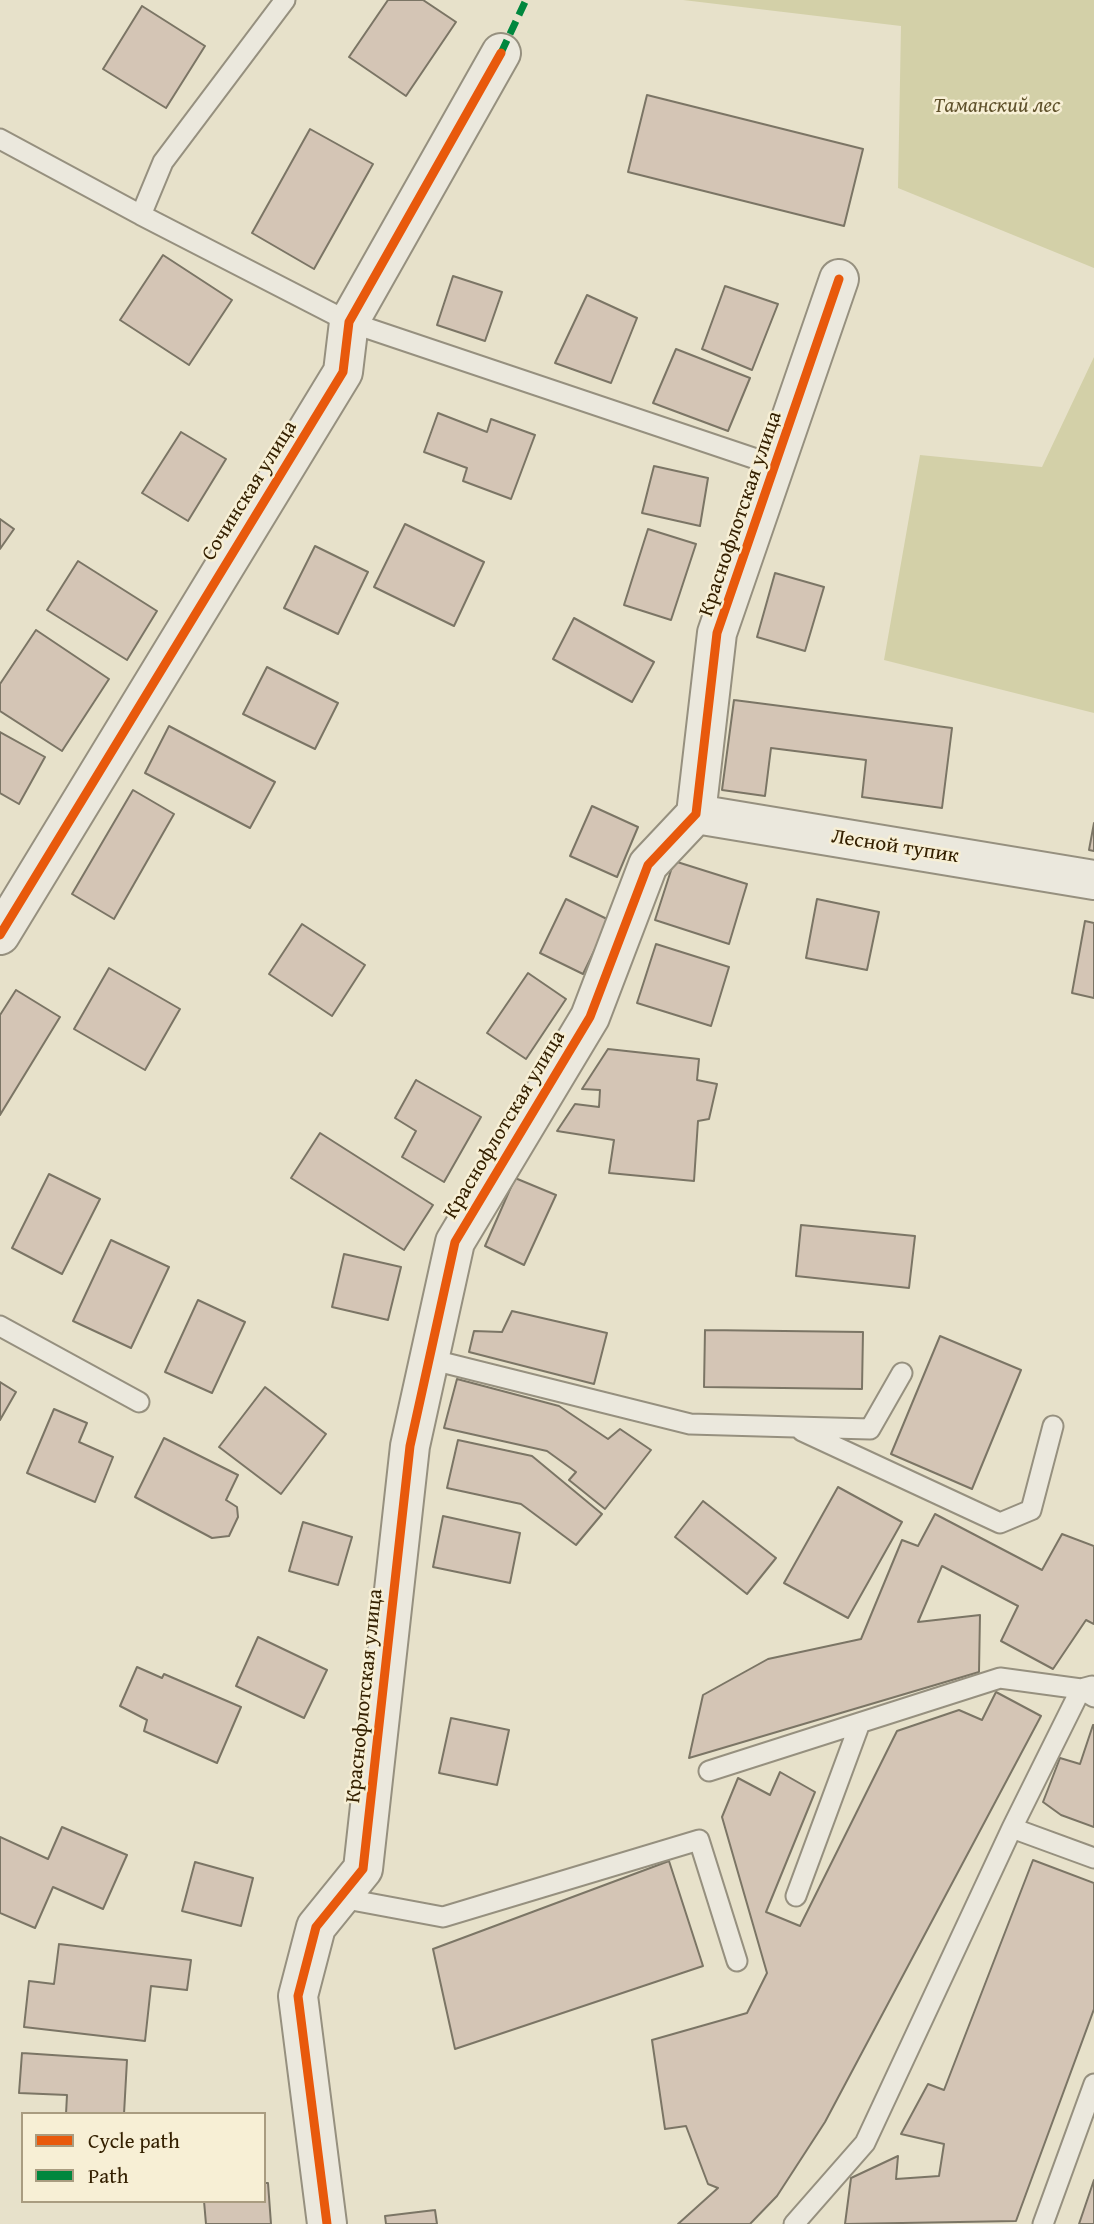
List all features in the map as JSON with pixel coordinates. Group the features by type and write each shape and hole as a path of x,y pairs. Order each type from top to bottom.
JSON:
{"street":[{"name":"Сочинская улица","path":"0,935 344,372 349,322 500,53"},
{"name":"Краснофлотская улица","path":"327,2224 298,1996 316,1927 363,1869 410,1446 455,1242 590,1017 648,865 696,814 718,633 839,279"},
{"name":"Лесной тупик","path":"696,814 1094,880"}],"lane":[{"path":"141,215 163,162 285,0"},
{"path":"0,139 349,322 777,466"},
{"path":"0,1326 139,1402"},
{"path":"429,1359 690,1424 870,1429 902,1373"},
{"path":"795,1427 1000,1523 1031,1510 1053,1426"},
{"path":"709,1771 1000,1678 1090,1691 1012,1829 865,2143 794,2224"},
{"path":"796,1896 860,1723"},
{"path":"1012,1829 1094,1858"},
{"path":"341,1898 443,1917 699,1840 737,1961"},
{"path":"1043,2224 1094,2084"}],"green space":[{"name":"Таманский лес","path":"683,0 1094,0 1094,268 898,188 901,26"},
{"path":"1094,357 1094,713 884,660 920,455 1042,467"}],"building":[{"path":"388,0 423,0 456,22 406,96 349,57"},
{"path":"142,6 205,46 166,108 103,69"},
{"path":"647,95 863,149 844,226 628,172"},
{"path":"310,129 373,164 314,269 252,233"},
{"path":"163,255 232,300 189,365 120,320"},
{"path":"453,276 502,292 485,341 437,325"},
{"path":"725,286 778,304 752,370 702,349"},
{"path":"587,295 637,318 611,383 555,363"},
{"path":"676,349 750,378 728,431 653,403"},
{"path":"438,413 487,432 491,419 535,435 511,499 463,481 467,468 424,452"},
{"path":"181,432 226,459 188,521 142,493"},
{"path":"654,466 708,478 700,526 642,513"},
{"path":"0,519 14,529 0,549"},
{"path":"405,524 484,562 454,626 374,587"},
{"path":"648,529 696,544 671,620 624,605"},
{"path":"315,546 368,572 338,634 284,608"},
{"path":"78,561 157,611 127,660 47,610"},
{"path":"775,573 824,587 805,651 757,637"},
{"path":"574,618 654,662 632,702 553,659"},
{"path":"36,630 109,679 62,751 0,711 0,684"},
{"path":"267,667 338,703 315,749 243,714"},
{"path":"734,700 952,728 942,808 862,797 866,760 771,748 765,796 722,790"},
{"path":"169,726 275,782 250,828 145,773"},
{"path":"0,732 45,757 19,804 0,793"},
{"path":"133,790 174,814 114,919 72,894"},
{"path":"592,806 638,827 617,877 570,856"},
{"path":"1094,823 1094,851 1089,850"},
{"path":"674,861 747,884 729,944 655,920"},
{"path":"566,899 609,920 583,974 540,953"},
{"path":"817,899 879,912 867,970 806,958"},
{"path":"1085,921 1094,923 1094,998 1072,993"},
{"path":"302,924 365,965 332,1016 269,974"},
{"path":"656,944 729,967 711,1026 637,1003"},
{"path":"109,968 180,1009 145,1070 74,1029"},
{"path":"528,973 566,999 526,1059 487,1033"},
{"path":"16,990 60,1017 0,1115 0,1015"},
{"path":"608,1049 699,1059 697,1080 717,1084 709,1119 698,1121 694,1181 609,1173 614,1140 557,1131 575,1104 599,1107 600,1090 582,1089"},
{"path":"416,1080 481,1117 444,1182 402,1157 416,1131 395,1118"},
{"path":"320,1133 433,1205 404,1250 291,1178"},
{"path":"49,1174 100,1199 62,1274 12,1248"},
{"path":"515,1178 556,1195 524,1265 485,1246"},
{"path":"801,1225 915,1236 909,1288 796,1276"},
{"path":"111,1240 169,1267 131,1348 73,1321"},
{"path":"344,1254 401,1267 388,1320 332,1307"},
{"path":"198,1300 245,1322 212,1393 165,1372"},
{"path":"512,1311 607,1333 594,1384 469,1352 474,1331 502,1332"},
{"path":"705,1330 863,1332 862,1389 704,1387"},
{"path":"940,1336 1021,1370 972,1489 891,1454"},
{"path":"457,1379 559,1406 608,1439 620,1429 651,1450 605,1509 569,1480 576,1472 547,1451 444,1428"},
{"path":"0,1382 16,1392 0,1420"},
{"path":"265,1387 326,1434 281,1494 219,1447"},
{"path":"54,1409 87,1423 79,1442 113,1457 95,1502 27,1473"},
{"path":"164,1438 238,1475 226,1500 237,1507 238,1517 229,1536 212,1538 135,1497"},
{"path":"458,1440 532,1456 602,1514 576,1545 521,1504 447,1488"},
{"path":"838,1487 902,1522 848,1618 784,1583"},
{"path":"703,1501 776,1558 747,1594 675,1537"},
{"path":"935,1514 1042,1570 1062,1534 1094,1546 1094,1624 1086,1620 1053,1669 1001,1641 1018,1606 942,1566 918,1622 980,1615 979,1672 689,1758 703,1695 768,1659 861,1639 902,1540 918,1546"},
{"path":"443,1516 520,1533 510,1583 433,1567"},
{"path":"303,1522 352,1537 338,1585 289,1571"},
{"path":"258,1637 327,1670 304,1718 236,1686"},
{"path":"137,1667 162,1678 164,1674 241,1707 217,1763 144,1731 147,1720 120,1706"},
{"path":"996,1692 1041,1716 825,2122 777,2196 750,2224 678,2224 718,2188 708,2184 686,2126 665,2129 652,2040 747,2013 767,1973 722,1817 738,1778 770,1795 780,1772 815,1792 766,1912 800,1926 897,1731 959,1710 982,1720"},
{"path":"451,1718 509,1730 497,1785 439,1773"},
{"path":"1093,1725 1094,1827 1061,1815 1043,1802 1060,1758 1080,1764"},
{"path":"62,1827 127,1855 103,1909 53,1887 35,1928 0,1913 0,1837 48,1859"},
{"path":"1033,1860 1094,1883 1094,2009 1016,2221 845,2224 851,2178 898,2156 896,2179 939,2176 944,2144 901,2134 928,2084 944,2090"},
{"path":"669,1861 703,1966 455,2049 433,1949"},
{"path":"195,1862 253,1878 241,1926 182,1911"},
{"path":"59,1944 191,1960 187,1990 151,1986 145,2041 24,2027 29,1981 54,1984"},
{"path":"22,2053 127,2060 124,2112 66,2112 67,2095 19,2093"},
{"path":"1094,2180 1094,2224 1079,2224"},
{"path":"268,2183 271,2224 206,2224 204,2203 266,2203"},
{"path":"435,2210 437,2224 386,2224 385,2216"}],"marked path":[{"path":"501,53 526,0"}],"cycle path":[{"path":"0,935 343,372 349,322 501,53"},
{"path":"327,2224 298,1996 316,1927 363,1869 410,1446 455,1242 590,1017 648,865 696,814 717,633 839,279"}]}
